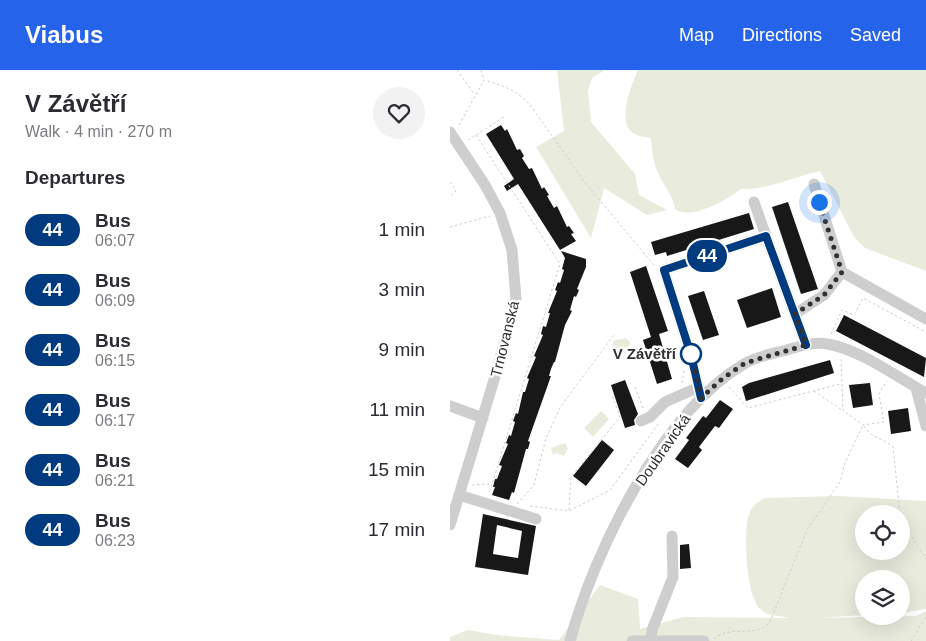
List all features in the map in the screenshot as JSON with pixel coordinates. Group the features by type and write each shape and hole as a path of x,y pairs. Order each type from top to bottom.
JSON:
{"street":[{"name":"Trnovanská","path":"450,525 483,418 516,299 512,250 500,213 485,185 459,146 454,129"},
{"path":"814,184 842,272 926,319"},
{"path":"754,202 806,345"},
{"path":"641,421 650,417 663,405 680,394 700,393 692,358 664,270 766,236"},
{"path":"795,314 824,295 842,272"},
{"name":"Doubravická","path":"570,641 581,601 599,555 646,472 700,393 745,363 806,345 826,344 841,348 893,372 921,390 926,426"},
{"path":"450,406 483,418"},
{"path":"460,495 536,519"},
{"path":"651,640 652,630 673,577 672,536"},
{"path":"632,641 704,641"}],"path":[{"path":"457,70 475,94"},
{"path":"454,129 484,80 481,70"},
{"path":"484,80 508,87 520,94 531,106 613,217 655,266 664,270"},
{"path":"459,146 504,117"},
{"path":"450,182 456,191 450,196"},
{"path":"450,227 500,213"},
{"path":"826,344 842,310 854,315 863,298 926,332"},
{"path":"517,504 534,485 546,438 561,406 614,335"},
{"path":"841,348 843,410"},
{"path":"680,394 686,360 692,358"},
{"path":"863,425 884,422 879,394 893,372"},
{"path":"722,379 748,408 841,383"},
{"path":"635,386 642,408 663,405"},
{"path":"814,391 863,425 868,434 887,442 893,447 899,505"},
{"path":"569,511 572,477 620,417 612,395"},
{"path":"510,502 569,511 610,490 659,423"},
{"path":"712,641 715,637 729,630 755,631 764,629 770,622 807,530 840,482 845,463 863,425"},
{"path":"488,495 496,497"},
{"path":"910,534 926,559"},
{"path":"911,641 926,618"}],"shaded area":[{"path":"557,70 605,70 592,78 588,91 591,122 635,174 639,195 667,210 647,215 604,188 591,238 536,147 564,131"},
{"path":"638,70 926,70 926,271 865,248 854,237 820,171 770,186 741,189 709,208 699,211 682,212 675,209 672,199 656,169 651,138 635,134 629,129 626,122 629,94"},
{"path":"626,338 630,342 628,351 623,353 614,350 613,341"},
{"path":"601,411 609,419 593,437 584,428"},
{"path":"565,443 568,448 564,456 556,453 553,455 551,448"},
{"path":"837,496 926,501 926,609 910,612 910,570 855,570 855,616 818,618 855,617 855,625 910,625 910,616 916,616 926,611 926,641 450,641 450,637 468,630 497,635 559,640 600,585 638,599 640,629 683,617 789,618 763,612 755,602 749,578 746,535 749,514 757,503 765,498"}],"building":[{"path":"501,125 505,131 507,129 517,150 520,149 524,156 522,158 529,169 532,168 542,189 544,187 549,195 547,196 554,208 557,206 567,227 569,226 574,233 571,234 576,241 560,250 518,184 507,191 504,186 514,179 486,134"},
{"path":"788,202 818,289 801,294 772,207"},
{"path":"749,213 754,229 667,256 666,252 655,255 651,242"},
{"path":"561,251 586,259 586,267 577,289 579,290 576,297 574,296 570,310 572,311 565,325 555,362 549,376 551,376 528,441 530,442 528,449 526,449 514,493 512,492 509,500 492,495 495,487 493,487 502,466 499,465 508,444 506,443 509,435 511,436 515,422 513,421 516,413 518,414 523,392 525,392 529,379 527,378 536,357 534,356 543,335 541,334 543,326 546,327 550,313 548,313 557,291 555,290 558,282 560,283 564,270 562,269 565,258"},
{"path":"646,266 668,331 659,334 672,379 657,384 643,340 651,337 630,272"},
{"path":"772,288 781,317 747,328 737,300"},
{"path":"704,291 719,335 703,340 688,296"},
{"path":"844,315 926,358 924,377 836,331"},
{"path":"830,360 834,373 746,401 742,387 749,383"},
{"path":"625,380 638,414 634,420 635,425 625,428 611,385"},
{"path":"870,383 873,405 853,408 849,385"},
{"path":"720,400 733,409 719,428 715,426 699,447 702,450 688,468 675,459 689,440 686,438 703,416 706,418"},
{"path":"908,408 911,431 891,434 888,411"},
{"path":"602,440 614,450 586,486 573,476"},
{"path":"483,514 536,526 528,575 475,567","holes":["497,525 522,531 518,558 493,554"]},
{"path":"689,544 691,568 680,569 680,545"}],"bus line":[{"name":"44","path":"701,398 691,355 664,270 766,236 806,345"}],"place":[{"name":"V Závětří","path":"691,354"}],"route":[{"path":"691,354 701,398 722,379 745,363 806,345 795,314 812,305 824,295 842,272 819,202"}]}
